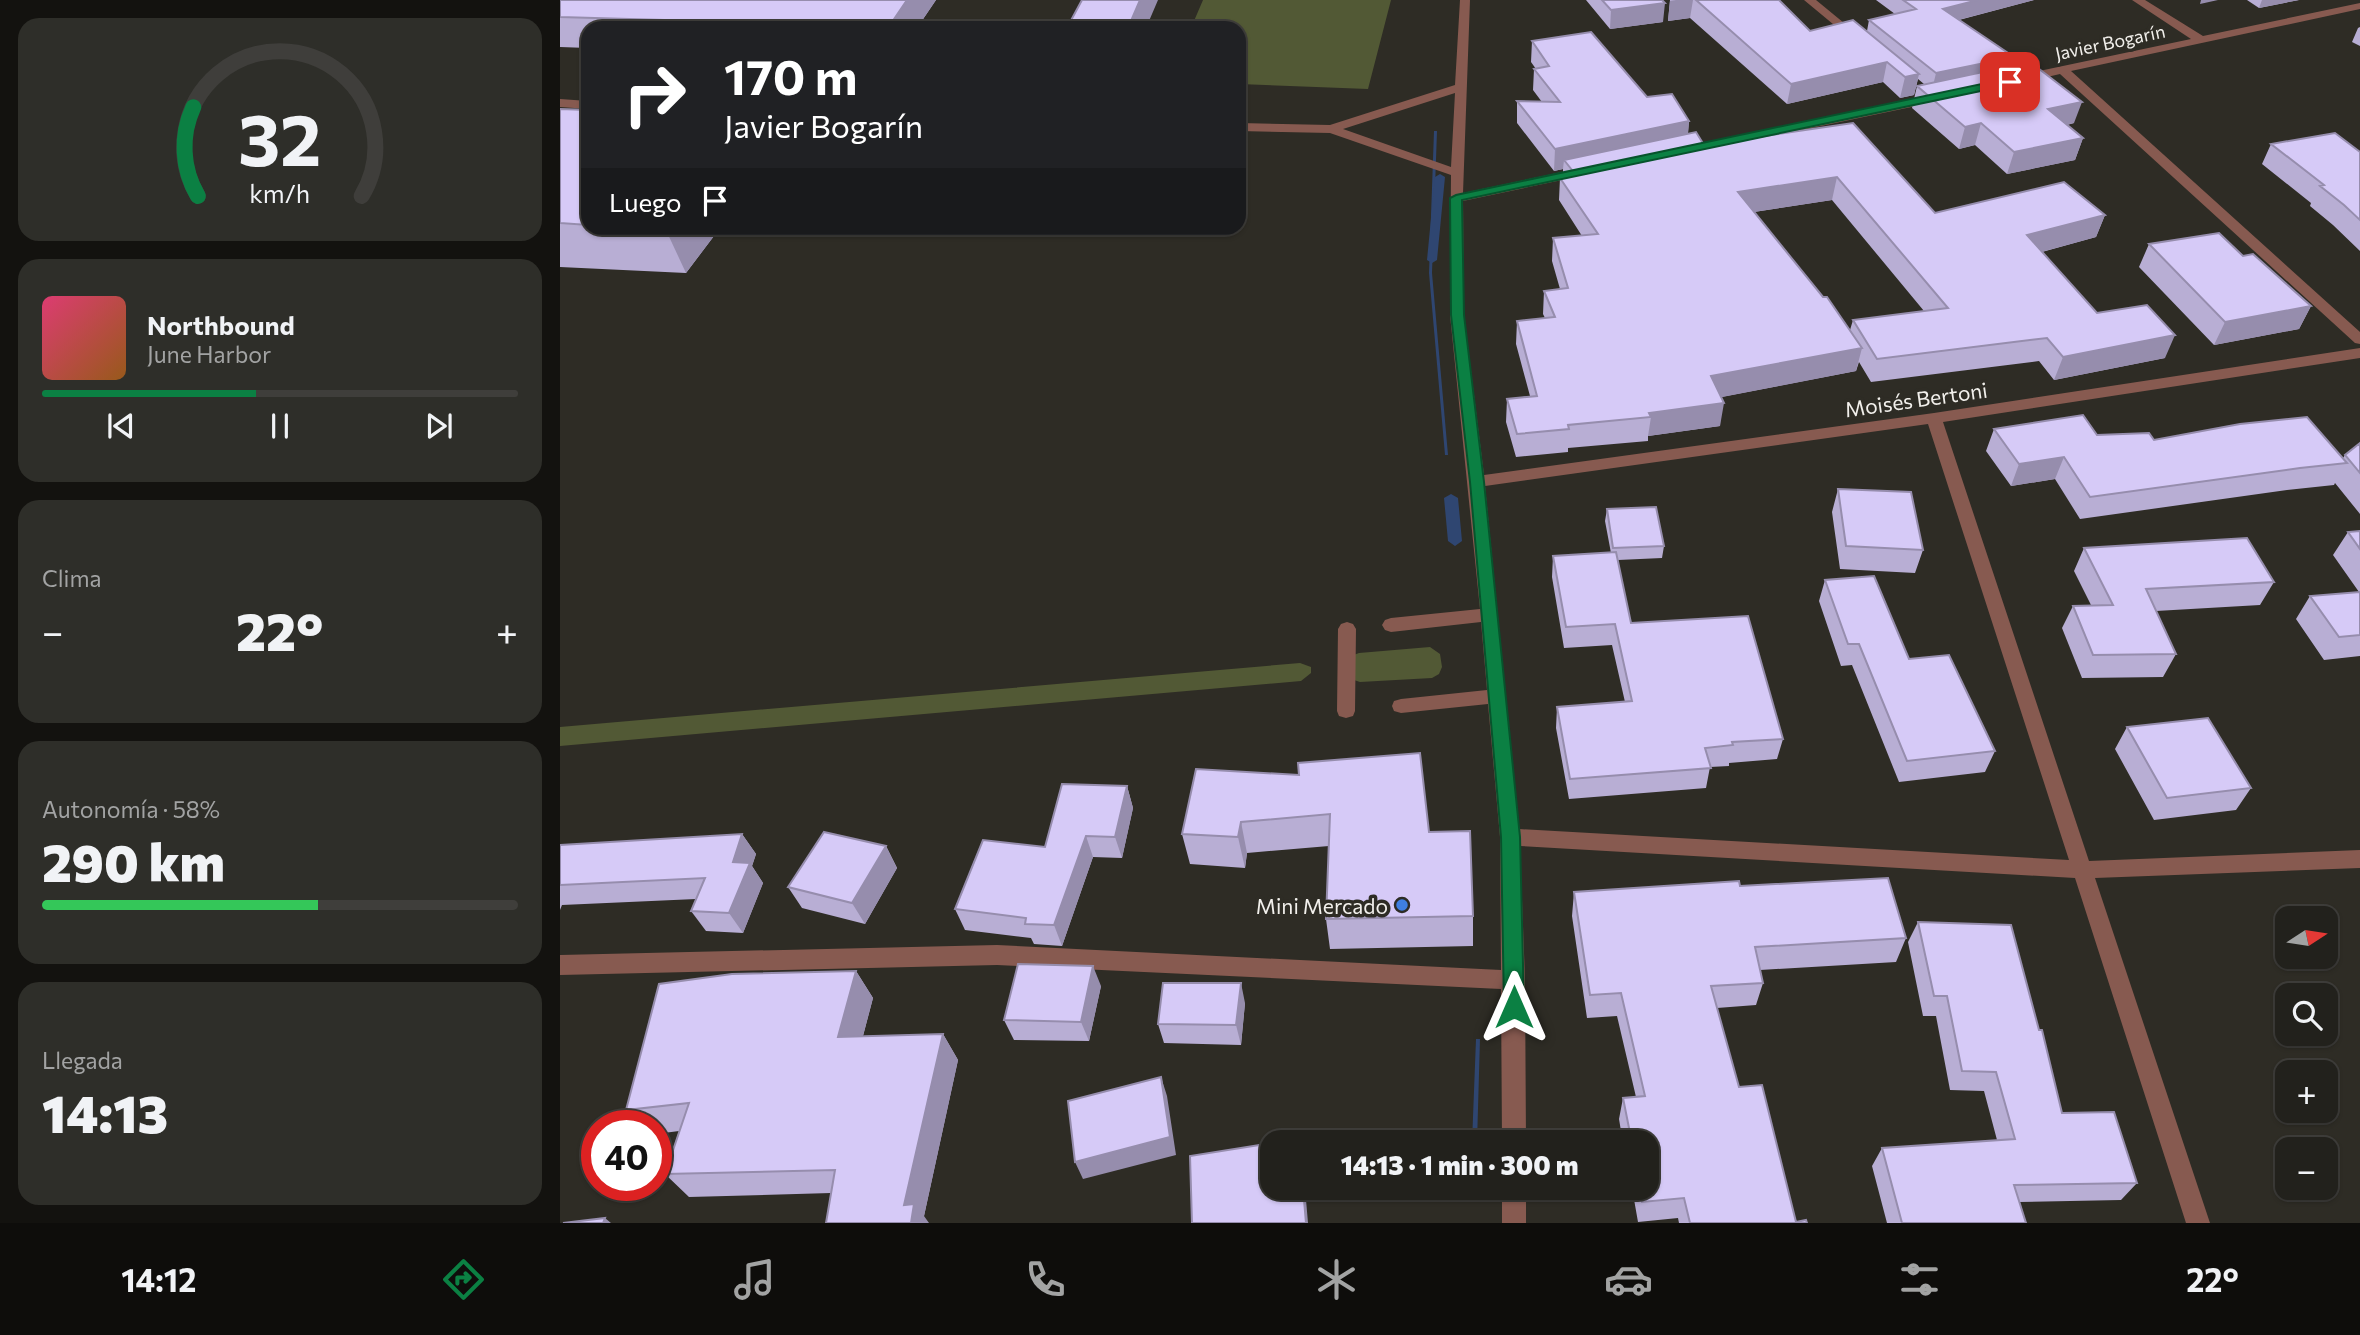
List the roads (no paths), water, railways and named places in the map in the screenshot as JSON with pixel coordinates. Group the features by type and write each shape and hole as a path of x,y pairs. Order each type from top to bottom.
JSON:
{"street":[{"path":"1465,0 1456,198 1457,315 1477,482 1510,837 1514,1130"},
{"path":"1809,0 1870,49"},
{"path":"2137,0 2201,40"},
{"name":"Javier Bogarín","path":"2010,82 2360,6"},
{"path":"2063,70 2360,340"},
{"path":"1331,129 1461,87"},
{"path":"1687,150 1926,95 1944,96"},
{"path":"560,103 581,104"},
{"path":"1246,127 1331,129 1457,173"},
{"path":"1456,198 1605,167"},
{"name":"Moisés Bertoni","path":"1477,482 1934,418 2360,353"},
{"path":"1934,418 2198,1223"},
{"path":"1391,625 1489,615"},
{"path":"1346,629 1346,711"},
{"path":"1401,706 1497,696"},
{"path":"1510,837 2083,870 2360,859"},
{"path":"560,965 997,955 1514,980"},
{"path":"1514,1200 1514,1223"}],"water":[{"path":"1434,131 1437,131 1432,273 1448,455 1445,455 1429,273"},
{"path":"1476,1039 1480,1039 1477,1130 1472,1130"}],"waterway":[{"path":"1432,260 1440,177"},
{"path":"1451,498 1455,541"}],"place":[{"name":"Mini Mercado","path":"1402,905"}]}
